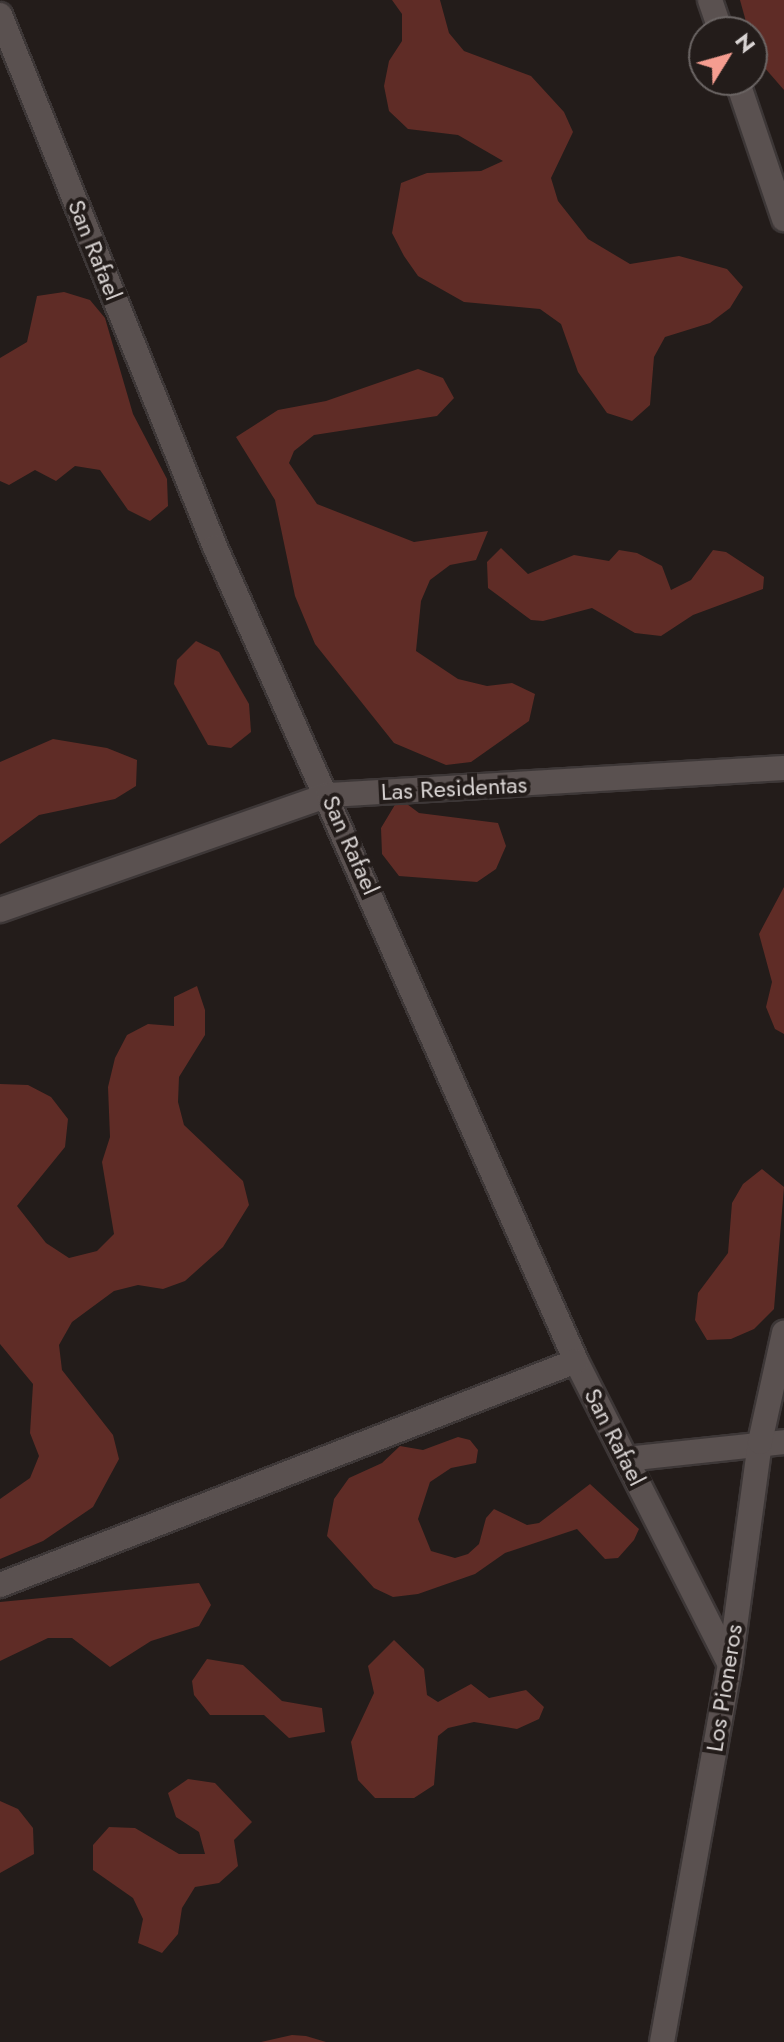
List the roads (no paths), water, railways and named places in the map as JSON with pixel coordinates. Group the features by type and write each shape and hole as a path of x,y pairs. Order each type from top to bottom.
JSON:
{"street":[{"name":"San Rafael","path":"0,15 215,547 329,795 576,1361 730,1664"},
{"path":"742,96 784,219"},
{"name":"Las Residentas","path":"0,910 329,795 784,768"},
{"name":"Los Pioneros","path":"662,2042 772,1442 784,1333"},
{"path":"0,1585 576,1361"},
{"path":"626,1459 772,1442"}]}
